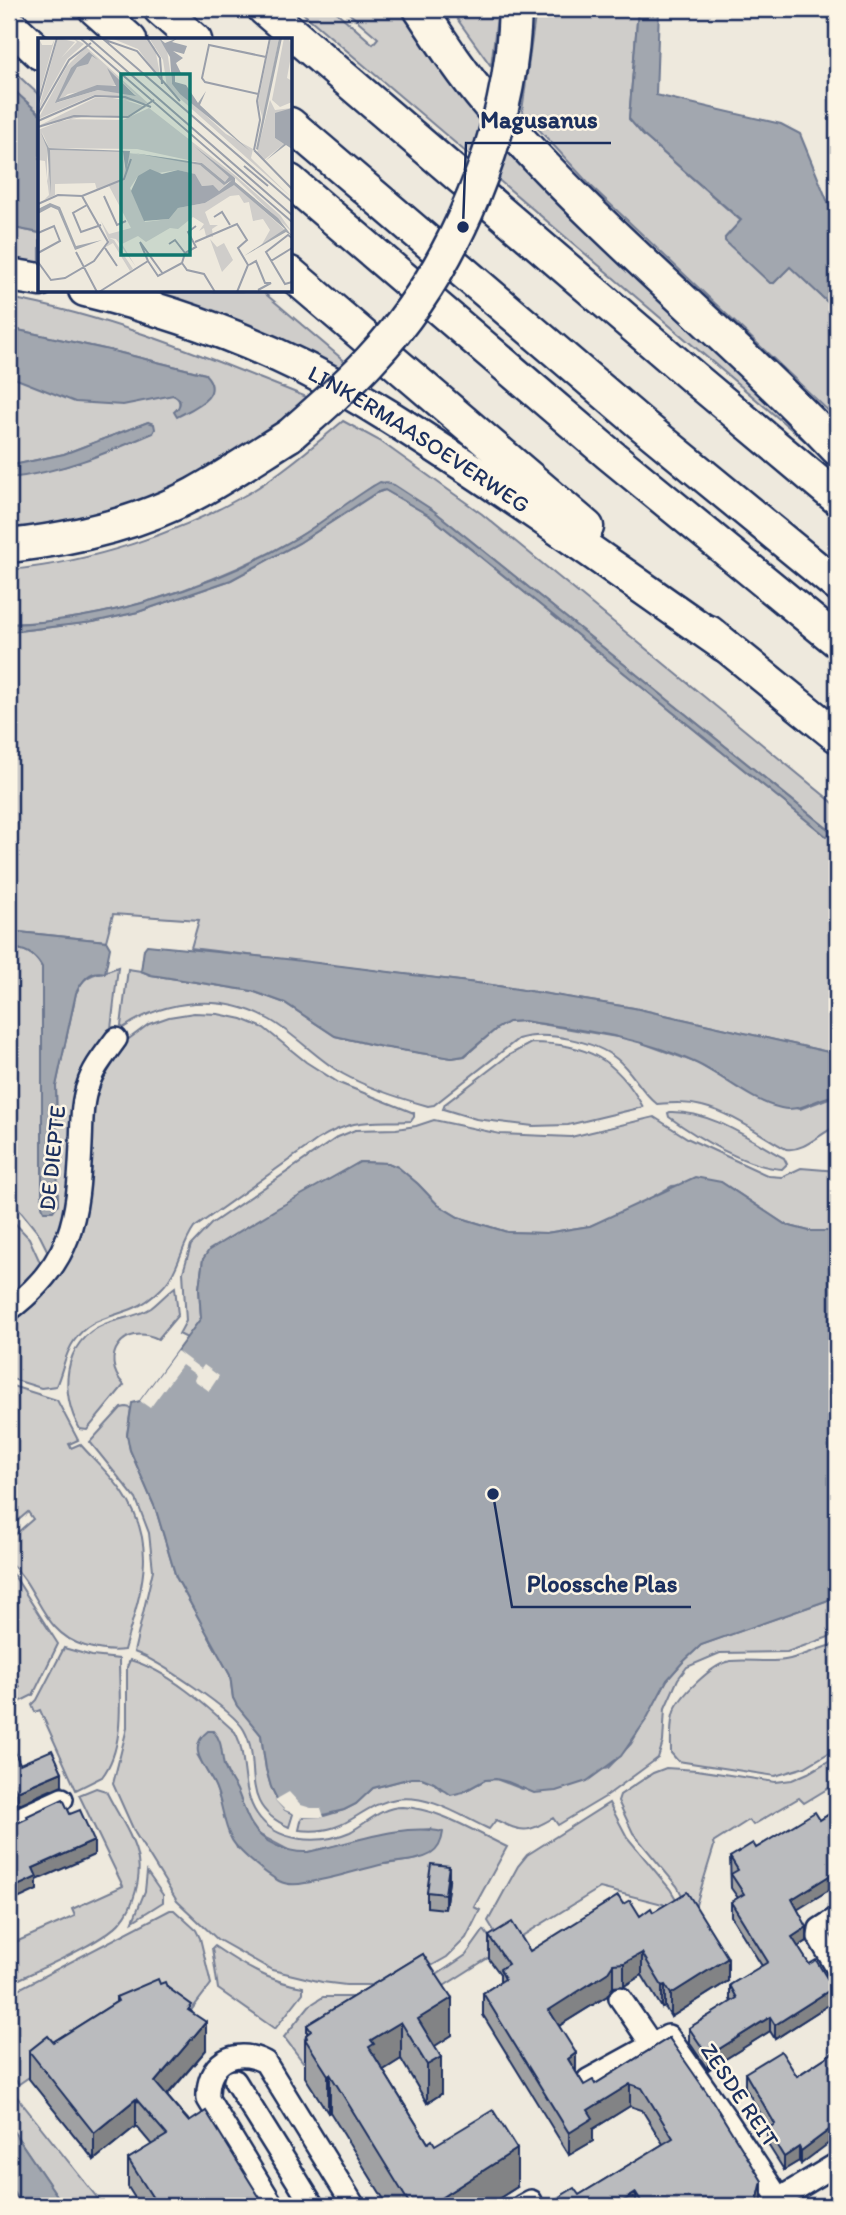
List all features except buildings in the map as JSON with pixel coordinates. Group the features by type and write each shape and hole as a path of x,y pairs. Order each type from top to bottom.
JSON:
{"highway":[{"path":"94,9 128,38"},
{"path":"160,9 193,38"},
{"path":"264,9 837,498"},
{"path":"420,9 486,101 527,148 584,208 837,449"},
{"path":"9,546 90,532 141,517 192,494 290,435 331,400 374,357 410,311 441,262 487,161 501,111 510,61 514,9"},
{"path":"9,24 38,51"},
{"path":"292,126 640,423 837,585"},
{"path":"292,183 609,454 837,641"},
{"path":"9,275 38,281"},
{"path":"292,275 723,645 837,736"},
{"name":"LINKERMAASOEVERWEG","path":"92,292 175,316 227,335 341,388 394,418 503,491 723,645"}],"street":[{"name":"DE DIEPTE","path":"9,1310 33,1292 52,1270 66,1244 79,1190 87,1086 99,1062 116,1039"},
{"path":"9,1823 62,1799"},
{"path":"837,1918 820,1929 819,1937 837,1968"},
{"path":"588,2080 652,2045 620,1998"},
{"name":"ZESDE REIT","path":"652,2045 668,2036 724,2116 778,2203"},
{"path":"273,2206 208,2099 211,2074 230,2058 242,2055 254,2056 265,2062 354,2206"},
{"path":"235,2081 313,2206"},
{"path":"778,2203 837,2164"}],"shaded area":[{"path":"298,9 333,9 373,44 378,38 344,9 405,9 476,112 518,163 809,436 805,441"},
{"path":"450,9 498,9 491,66"},
{"path":"536,9 638,9 629,119 643,135 741,221 725,238 774,283 790,266 837,311 837,419 590,185 522,111"},
{"path":"638,9 659,9 656,95 781,124 800,134 837,219 837,311 790,267 774,283 770,283 725,241 741,220 643,135 629,119"},
{"path":"9,67 38,94 38,112 9,86"},
{"path":"9,86 38,112 38,233 9,227"},
{"path":"9,227 38,233 38,267 9,261"},
{"path":"142,292 263,292 348,364 342,372"},
{"path":"9,298 48,306 124,328 199,354 309,398 278,426 190,484 85,521 9,533 9,478 67,466 153,433 148,422 64,454 9,466 9,376 173,395 179,401 177,417 205,374 9,328"},
{"path":"9,328 205,374 212,389 205,400 177,417 174,412 180,401 173,395 123,405 75,402 9,376"},
{"path":"343,421 380,441 482,514 837,806 837,1054 634,1008 492,985 191,948 199,920 113,914 106,941 9,931 9,632 93,622 138,612 231,580 299,543 376,493 385,490 430,516 826,836 833,833 434,511 386,482 373,486 293,540 192,587 120,609 9,624 9,570 70,561 101,553 194,521 261,485"},
{"path":"148,422 154,424 153,433 118,448 46,472 9,478 9,466 64,454"},
{"path":"380,482 394,485 434,511 834,834 826,836 430,516 385,490 376,493 299,543 231,580 138,612 93,622 9,632 9,624 120,609 194,587 229,573 295,539"},
{"path":"9,931 106,941 110,948 105,973 91,974 76,993 56,1086 58,1204 53,1211 44,1211 42,1206 42,967 36,958 28,953 9,948"},
{"path":"147,945 286,959 492,985 634,1008 837,1054 837,1095 803,1107 781,1108 759,1100 706,1068 675,1054 612,1036 524,1021 508,1022 496,1029 464,1056 452,1058 382,1047 335,1036 285,1003 252,991 151,975 141,971"},
{"path":"9,948 28,953 36,958 42,967 43,1210 58,1170 56,1086 76,993 88,977 118,967 111,1029 74,1190 52,1260 39,1234 18,1208 9,1217"},
{"path":"128,969 252,991 285,1003 335,1036 382,1047 452,1058 465,1056 508,1022 524,1021 634,1040 697,1063 764,1102 800,1109 837,1095 837,1126 806,1145 786,1149 712,1109 685,1103 657,1104 623,1064 608,1053 583,1042 542,1036 518,1039 434,1105 428,1106 385,1093 353,1079 333,1068 270,1020 233,1006 195,1003 176,1006 140,1018 123,1028 121,1026"},
{"path":"194,1013 242,1019 264,1028 306,1062 339,1083 414,1113 414,1117 411,1121 352,1124 317,1140 194,1228 172,1275 152,1297 134,1308 94,1323 80,1333 68,1352 56,1386 41,1388 9,1378 9,1315 57,1272 93,1088 122,1044 149,1024"},
{"path":"531,1043 568,1046 598,1057 622,1077 643,1107 568,1125 533,1126 476,1119 443,1109 445,1104 509,1055"},
{"path":"670,1112 701,1116 715,1121 784,1158 787,1164 782,1169 768,1167 738,1157 681,1125 669,1117"},
{"path":"654,1117 689,1139 769,1176 782,1177 801,1168 837,1171 837,1231 809,1231 786,1225 721,1182 672,1186 631,1209 590,1226 546,1233 507,1232 458,1217 438,1205 398,1167 388,1163 360,1162 203,1259 199,1288 201,1318 187,1338 179,1334 186,1321 183,1272 191,1245 211,1224 338,1137 355,1130 396,1129 434,1120 500,1134 571,1137"},
{"path":"360,1162 388,1163 398,1167 438,1205 458,1217 507,1232 546,1233 590,1226 695,1177 721,1182 786,1225 809,1231 837,1231 837,1597 701,1645 667,1680 646,1720 621,1756 587,1781 556,1791 534,1793 508,1782 485,1780 451,1795 434,1783 422,1778 411,1778 373,1788 356,1804 344,1810 311,1816 277,1799 266,1769 261,1735 237,1706 233,1698 230,1675 176,1577 156,1510 130,1450 127,1435 132,1403 140,1401 201,1318 199,1288 203,1259 209,1250"},
{"path":"9,1217 29,1238 44,1271 9,1304"},
{"path":"175,1287 178,1315 158,1339 135,1335 119,1345 114,1354 114,1364 124,1385 87,1430 80,1429 73,1415 67,1385 68,1370 80,1343 91,1332 105,1324 151,1308"},
{"path":"9,1385 57,1400 78,1440 69,1444 71,1448 80,1444 118,1486 134,1513 144,1551 143,1570 136,1609 124,1650 104,1650 70,1640 50,1621 28,1585 9,1562 9,1540 33,1519 28,1512 9,1528"},
{"path":"121,1408 131,1408 127,1435 130,1450 156,1510 176,1577 230,1675 233,1698 261,1735 266,1769 276,1800 293,1814 289,1827 273,1818 262,1807 254,1783 250,1744 237,1721 194,1686 134,1652 153,1570 149,1533 136,1499 90,1442"},
{"path":"9,1571 58,1644 33,1695 19,1702 15,1690 20,1687 9,1663"},
{"path":"837,1597 837,1634 787,1652 720,1653 687,1667 678,1679 665,1708 663,1742 658,1758 605,1797 558,1825 553,1818 531,1829 519,1829 496,1820 489,1829 444,1807 408,1798 383,1802 330,1829 299,1830 302,1817 324,1816 344,1810 356,1804 373,1788 411,1778 422,1778 434,1783 441,1790 463,1792 485,1780 496,1779 522,1789 608,1768 631,1744 667,1680 701,1645"},
{"path":"837,1644 837,1748 805,1767 775,1776 678,1761 671,1753 671,1724 676,1708 688,1691 715,1668 731,1661 785,1660"},
{"path":"64,1648 92,1656 119,1659 120,1720 115,1751 102,1777 76,1790 40,1710 35,1712 32,1705"},
{"path":"130,1660 172,1680 235,1732 242,1751 252,1804 265,1824 275,1831 299,1839 325,1839 350,1832 381,1813 402,1807 443,1816 507,1847 474,1907 480,1910 466,1938 447,1957 424,1970 374,1985 322,1982 272,1970 217,1939 177,1901 135,1833 113,1784 127,1728 127,1667","holes":["198,1756 224,1765 251,1825 258,1834 294,1853 393,1833 431,1829 418,1859 386,1864 237,1848 215,1785"]},
{"path":"208,1731 213,1731 219,1739 224,1766 250,1821 262,1837 276,1846 308,1852 376,1835 411,1830 443,1832 440,1844 431,1854 414,1860 384,1864 302,1884 279,1881 252,1862 231,1838 216,1789 199,1756 199,1743"},
{"path":"837,1756 837,1783 804,1803 799,1798 753,1825 749,1820 713,1843 695,1908 688,1906 677,1886 633,1833 618,1801 620,1795 653,1773 666,1768 775,1782 792,1780"},
{"path":"96,1788 106,1791 136,1851 138,1875 130,1908 121,1921 100,1938 9,1984 9,1945 75,1916 72,1909 123,1886 79,1795"},
{"path":"609,1803 627,1837 670,1889 682,1909 600,1888 504,1947 488,1921 518,1866 527,1855"},
{"path":"147,1872 163,1895 163,1902 133,1921 145,1891"},
{"path":"174,1910 196,1930 211,1984 177,2029 48,2064 19,2084 9,2074 9,1994"},
{"path":"484,1930 499,1951 428,1996 423,1990 303,2062 284,2037 309,2006 323,1997 376,1997 429,1980 466,1955"},
{"path":"214,1946 257,1972 303,1987 303,1993 275,2029 218,1989 212,1948"},
{"path":"9,2087 103,2206 64,2206 9,2125"},
{"path":"9,2125 64,2206 23,2206 9,2186"}],"pier":[{"path":"177,1351 201,1369 204,1365 219,1376 209,1391 194,1380 196,1375 182,1365 150,1408 140,1401"},
{"path":"289,1792 301,1805 321,1808 324,1817 302,1817 285,1810 275,1800"}],"place":[{"name":"Magusanus","path":"463,227"},
{"name":"Ploossche Plas","path":"493,1494"}]}
